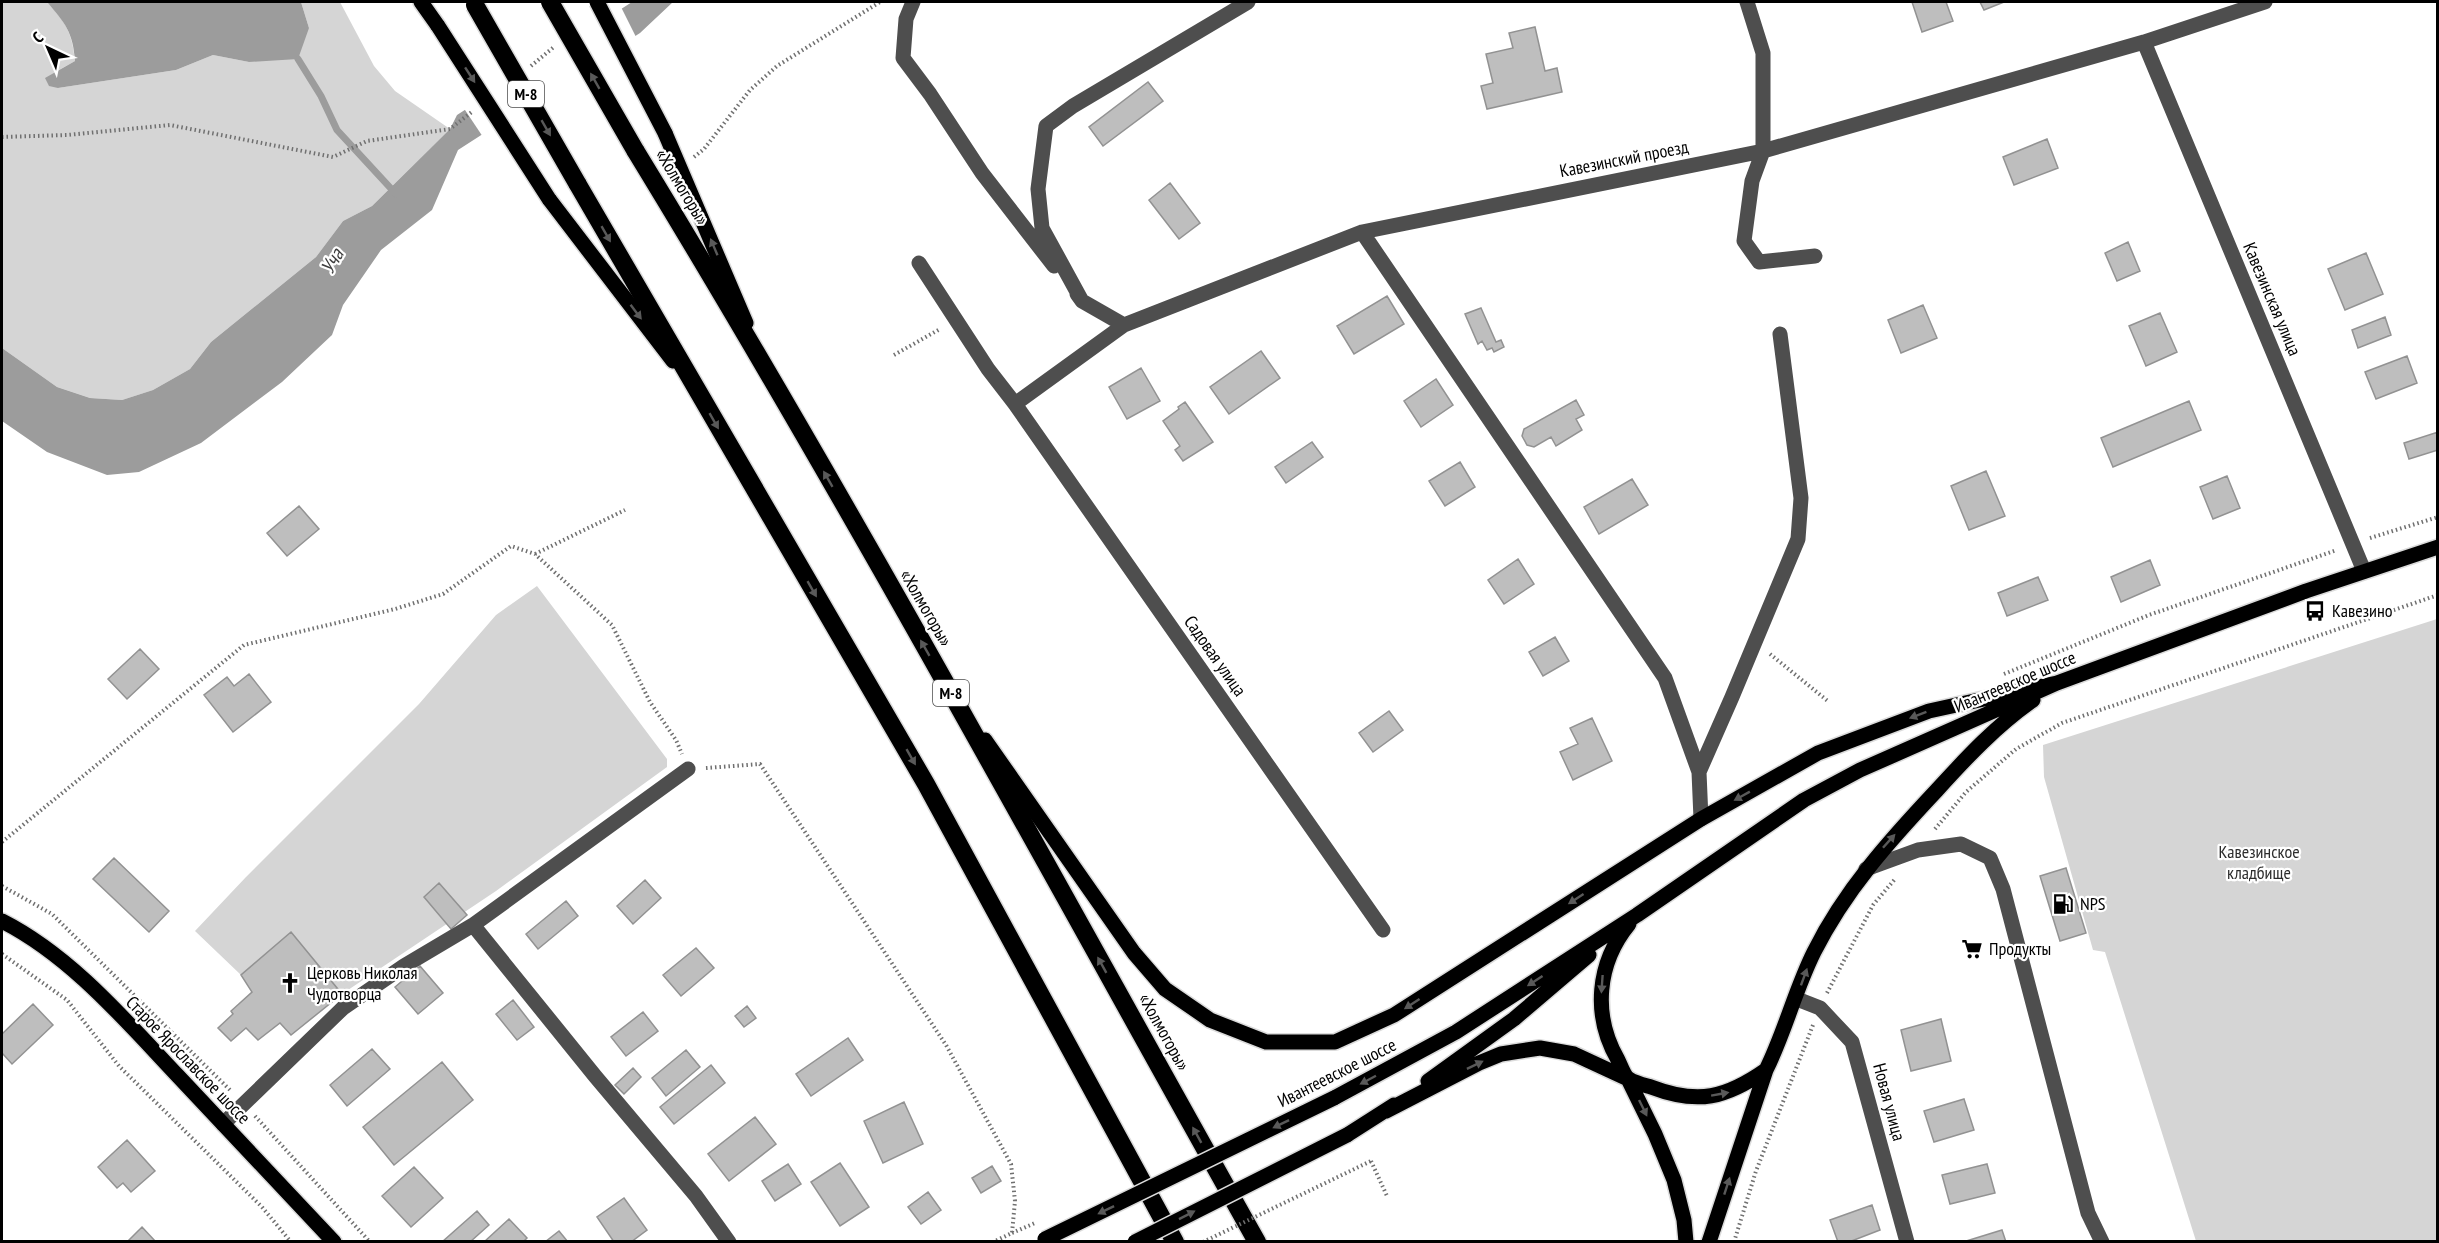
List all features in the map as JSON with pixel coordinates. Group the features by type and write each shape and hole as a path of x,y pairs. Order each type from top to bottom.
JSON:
{"highway":[{"name":"«Холмогоры»","path":"550,2 635,150 721,291 941,675 1257,1242"},
{"name":"М-8","path":"474,3 926,784 1175,1242"}],"main road":[{"path":"421,2 549,199 699,395"},
{"path":"597,2 665,133 770,378"},
{"name":"Ивантеевское шоссе","path":"1043,1240 1334,1098 1456,1032 1637,915 1804,800 1860,770 2057,683 2364,571 2438,547"},
{"path":"941,675 1079,876 1134,952 1165,989 1210,1020 1266,1042 1335,1042 1394,1015 1701,819 1818,753 1918,715 2057,683"},
{"path":"1709,1242 1766,1070 1779,1045 1825,931 1866,868 1884,846 1973,751 2024,706 2057,683"},
{"path":"1637,915 1611,951 1605,964 1602,991 1606,1031 1613,1052 1656,1134 1674,1180 1684,1220 1686,1242"},
{"name":"Ивантеевское шоссе","path":"1135,1242 1347,1135 1386,1111 1514,1019 1637,915"},
{"name":"Старое Ярославское шоссе","path":"2,921 26,933 73,971 135,1030 334,1242"},
{"path":"1386,1111 1479,1063 1501,1054 1527,1049 1553,1049 1574,1054 1628,1079 1666,1093 1694,1097 1731,1092 1766,1070"}],"street":[{"path":"913,2 906,19 903,58 930,94 982,173 1083,301 1124,325"},
{"path":"1083,301 1042,228 1038,189 1046,126 1073,106 1248,2"},
{"path":"1747,2 1763,53 1763,151 1752,181 1744,241 1759,262 1815,256"},
{"name":"Кавезинский проезд","path":"1015,404 1124,325 1362,232 1763,151 2144,42 2265,2"},
{"name":"Кавезинская улица","path":"2144,42 2364,571"},
{"path":"1362,232 1665,678 1699,772 1701,819"},
{"name":"Садовая улица","path":"919,263 988,369 1015,404 1383,930"},
{"path":"1699,772 1798,538 1801,498 1780,334"},
{"path":"223,1124 343,1008 404,966 473,925 688,769"},
{"path":"1866,868 1918,850 1961,844 1990,858 2002,889 2088,1213 2102,1242"},
{"path":"473,925 696,1196 729,1242"},
{"name":"Новая улица","path":"1797,999 1820,1008 1852,1042 1906,1242"}],"path":[{"path":"688,161 704,149 750,90 777,66 880,2"},
{"path":"522,72 558,44"},
{"path":"2,137 67,135 170,125 333,157 366,141 450,129 477,108"},
{"path":"894,355 956,320"},
{"path":"535,554 625,510"},
{"path":"2001,675 2148,615 2438,517"},
{"path":"2,842 244,645 395,609 442,594 511,546 535,554 612,625 650,702 676,740 688,769 760,764 946,1045 1011,1164 1015,1202 1012,1233 993,1242"},
{"path":"1918,850 1966,792 2016,749 2062,723 2438,595"},
{"path":"1755,642 1829,702"},
{"path":"1734,1242 1756,1172 1820,1008 1873,904 1895,878"},
{"path":"2,886 52,914 244,1104 370,1242"},
{"path":"2,954 67,1000 118,1066 262,1207 291,1242"},
{"path":"1203,1242 1371,1161 1387,1196"}],"green space":[{"path":"2,2 47,2 63,22 70,35 75,61 57,71 58,88 176,70 213,55 249,62 309,28 301,2 340,2 374,66 395,91 450,129 372,206 343,221 316,257 211,342 190,369 153,390 122,400 90,398 57,387 2,348"},
{"path":"537,586 667,759 667,767 496,891 342,994 241,975 195,931 419,704 496,615"},
{"name":"Кавезинское кладбище","path":"2437,619 2437,1241 2196,1241 2105,952 2093,950 2044,777 2043,745"}],"water":[{"path":"47,2 301,2 309,28 298,59 249,62 213,55 176,70 58,88 49,86 45,78 75,61 74,51 67,28"},
{"name":"Уча","path":"632,2 673,2 640,33 458,150 432,210 381,250 343,305 332,335 282,382 201,443 139,472 107,475 47,452 2,421 2,348 57,387 90,398 122,400 153,390 190,369 211,342 316,257 343,221 372,206 450,129 457,115"}],"pier":[{"path":"620,5 637,39 483,137 463,107"}],"building":[{"path":"1912,2 1946,2 1953,21 1922,32"},
{"path":"1980,2 2004,2 1984,10"},
{"path":"1535,27 1545,71 1557,68 1562,92 1487,109 1481,86 1493,83 1486,54 1513,48 1509,33"},
{"path":"1148,82 1163,101 1103,146 1089,127"},
{"path":"2047,139 2058,168 2014,185 2003,157"},
{"path":"1170,183 1200,223 1179,239 1149,200"},
{"path":"2128,242 2140,271 2117,281 2105,253"},
{"path":"2366,253 2383,294 2345,310 2328,269"},
{"path":"1387,296 1404,324 1354,354 1337,326"},
{"path":"1923,305 1937,338 1901,353 1888,320"},
{"path":"1481,308 1496,342 1501,340 1504,347 1494,352 1492,348 1487,350 1482,341 1478,344 1465,314"},
{"path":"2160,313 2177,352 2146,366 2129,326"},
{"path":"2385,317 2391,335 2358,348 2352,330"},
{"path":"1261,351 1280,378 1229,414 1210,387"},
{"path":"2407,356 2417,383 2376,399 2365,372"},
{"path":"1141,368 1160,401 1127,419 1109,387"},
{"path":"1436,379 1453,405 1421,427 1404,401"},
{"path":"1576,400 1584,415 1576,419 1582,430 1556,446 1551,437 1534,447 1527,445 1522,436 1524,429"},
{"path":"2189,401 2201,430 2113,467 2101,438"},
{"path":"1185,402 1213,442 1183,461 1175,450 1180,446 1163,421"},
{"path":"2438,432 2438,450 2409,459 2404,443"},
{"path":"1312,442 1323,457 1286,483 1275,467"},
{"path":"1460,462 1475,487 1445,506 1429,481"},
{"path":"1986,471 2005,516 1969,530 1951,486"},
{"path":"2227,476 2240,508 2213,519 2200,487"},
{"path":"1632,479 1648,505 1599,534 1584,507"},
{"path":"299,506 319,529 287,556 267,533"},
{"path":"1518,559 1534,584 1504,604 1488,580"},
{"path":"2150,560 2160,585 2121,602 2111,577"},
{"path":"2038,577 2048,600 2007,616 1998,593"},
{"path":"1555,637 1569,661 1543,676 1529,652"},
{"path":"140,649 159,669 127,699 108,679"},
{"path":"249,674 271,702 233,732 204,695 227,677 234,686"},
{"path":"1389,711 1403,730 1373,752 1359,733"},
{"path":"1592,718 1612,761 1573,780 1560,752 1578,744 1570,728"},
{"path":"114,858 169,911 149,932 93,879"},
{"name":"NPS","path":"2066,868 2086,933 2060,941 2040,876"},
{"path":"645,880 661,898 633,924 617,906"},
{"path":"439,883 467,915 451,929 424,897"},
{"path":"566,901 578,916 538,949 526,934"},
{"name":"Церковь Николая Чудотворца","path":"291,932 342,994 291,1035 280,1023 258,1040 246,1028 231,1041 218,1028 233,1014 231,1011 252,992 241,975"},
{"path":"696,948 714,968 681,996 663,975"},
{"path":"420,966 443,993 418,1014 395,987"},
{"path":"513,1000 534,1027 517,1040 496,1014"},
{"path":"33,1004 53,1025 12,1064 2,1053 2,1034"},
{"path":"747,1006 756,1018 744,1027 735,1016"},
{"path":"643,1012 658,1031 626,1056 611,1037"},
{"path":"1941,1019 1951,1061 1911,1071 1901,1030"},
{"path":"848,1038 863,1060 811,1096 796,1074"},
{"path":"372,1049 390,1069 347,1106 330,1085"},
{"path":"686,1050 700,1067 666,1096 652,1078"},
{"path":"442,1062 473,1100 394,1165 363,1127"},
{"path":"711,1065 725,1083 674,1124 660,1107"},
{"path":"633,1068 641,1077 624,1094 615,1085"},
{"path":"1964,1099 1974,1130 1934,1142 1924,1111"},
{"path":"904,1102 923,1144 883,1163 864,1121"},
{"path":"755,1117 776,1144 729,1181 708,1154"},
{"path":"127,1140 155,1171 131,1192 123,1183 117,1188 98,1167"},
{"path":"840,1163 869,1207 840,1226 811,1182"},
{"path":"788,1164 801,1184 775,1201 762,1181"},
{"path":"1987,1164 1995,1193 1950,1204 1942,1175"},
{"path":"992,1166 1001,1181 981,1193 972,1178"},
{"path":"414,1167 443,1198 411,1227 382,1196"},
{"path":"928,1192 941,1210 921,1224 908,1207"},
{"path":"624,1198 647,1230 631,1242 614,1242 597,1217"},
{"path":"1872,1205 1880,1230 1849,1242 1838,1242 1830,1220"},
{"path":"477,1211 489,1225 470,1242 442,1242"},
{"path":"509,1219 527,1238 523,1242 484,1242"},
{"path":"142,1227 156,1242 127,1242"},
{"path":"2002,1230 2006,1242 1963,1242"},
{"path":"559,1231 568,1242 545,1242"}],"waterway":[{"path":"298,59 321,96 337,130 396,194"}],"place":[{"name":"Кавезино","path":"2315,611"},
{"name":"NPS","path":"2063,904"},
{"name":"Продукты","path":"1972,949"},
{"name":"Церковь Николая Чудотворца","path":"290,983"}]}
